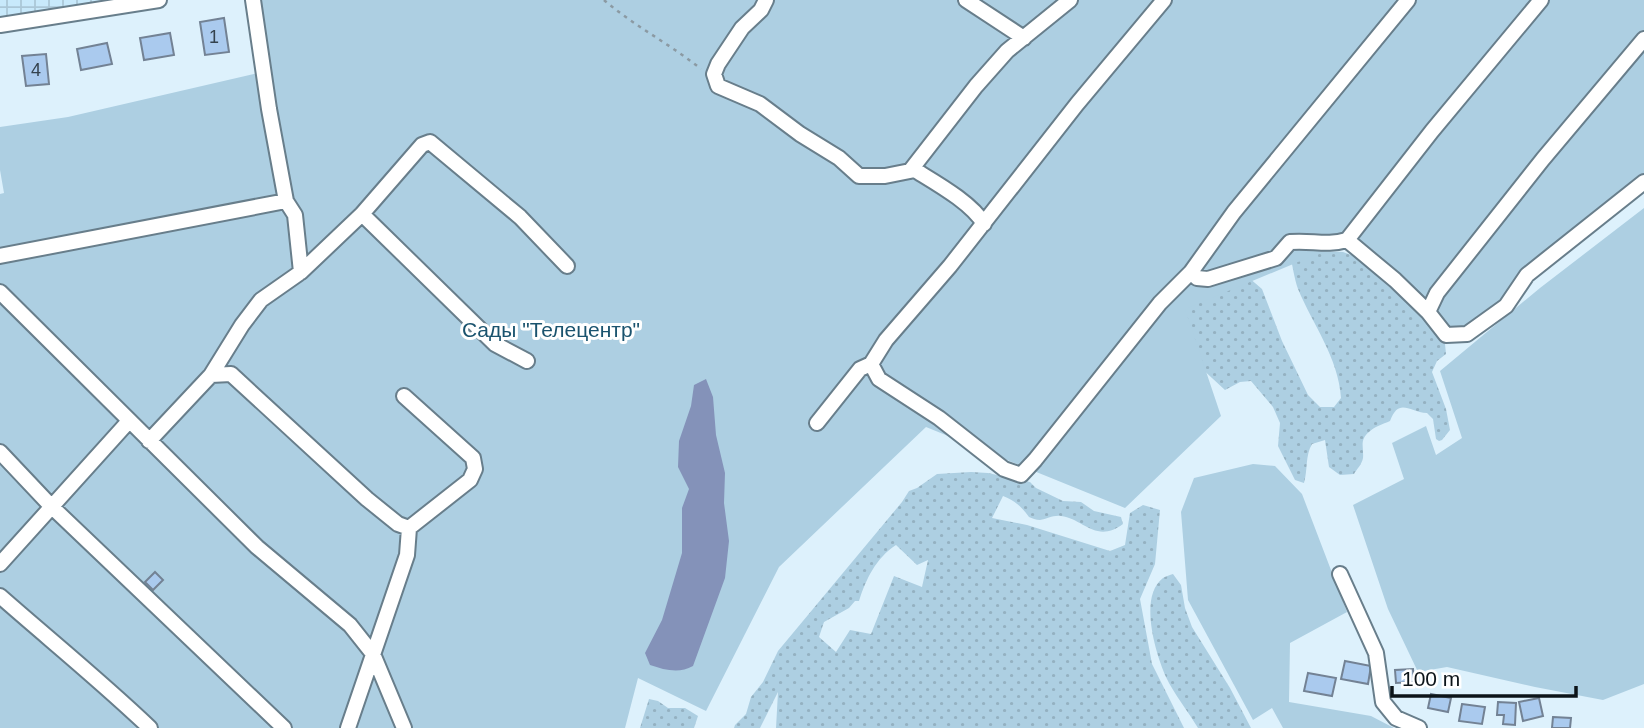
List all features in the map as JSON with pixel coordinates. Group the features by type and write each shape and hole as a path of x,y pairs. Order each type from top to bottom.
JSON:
{"street":[{"path":"0,25 159,0"},
{"path":"253,0 286,201 295,215 301,272"},
{"path":"766,0 761,10 741,28 718,64 714,74 718,86 760,104 800,134 839,158 859,176 885,176 915,170 947,190 979,215 984,223"},
{"path":"966,0 1024,38"},
{"path":"910,171 976,86 1007,51 1070,0"},
{"path":"817,423 860,369 871,364 886,341 950,266 1077,104 1164,0"},
{"path":"871,364 879,379 939,418 1004,469 1021,475 1160,303 1191,272 1234,212 1408,0"},
{"path":"1191,272 1197,278 1208,279 1276,258 1290,242 1332,245 1347,240 1440,121 1541,0"},
{"path":"1428,312 1437,293 1644,39"},
{"path":"149,441 211,375 261,300 301,272 362,214 422,145 430,142 520,217 567,266"},
{"path":"1347,240 1428,312 1446,335 1467,334 1506,306 1527,275 1644,183"},
{"path":"0,256 286,201"},
{"path":"362,214 495,344 527,361"},
{"path":"0,292 257,547 350,625 373,654 404,728"},
{"path":"211,375 231,374 367,499 398,524 409,528"},
{"path":"348,728 407,555 409,528 470,480 475,469 472,458 404,396"},
{"path":"0,564 129,421"},
{"path":"0,452 51,506 284,728"},
{"path":"1340,574 1376,653 1383,702 1396,718 1419,728"},
{"path":"0,596 150,728"}],"path":[{"path":"604,0 626,19 672,47 702,71 714,74"}],"shaded area":[{"path":"0,0 111,0 0,17"},
{"path":"706,379 713,397 716,435 725,473 724,503 729,541 725,578 693,666 672,670 650,665 645,653 662,620 682,553 682,508 689,489 678,467 679,441 691,406 694,385"}],"green space":[{"name":"Сады \"Телецентр\"","path":"250,0 1644,0 1644,183 1458,343 1346,242 1185,309 1221,416 1125,508 926,427 779,567 706,711 638,678 625,728 0,728 0,194 4,193 0,170 0,127 68,117 258,73"},
{"path":"1644,208 1644,684 1603,700 1447,667 1418,672 1388,609 1353,505 1404,479 1392,443 1426,426 1436,455 1462,438 1440,371 1540,288"},
{"path":"1306,250 1343,252 1354,256 1434,326 1445,344 1446,354 1437,361 1432,372 1446,409 1450,430 1442,440 1436,439 1433,419 1427,413 1397,409 1390,421 1366,435 1362,460 1354,474 1340,475 1329,467 1325,440 1312,444 1308,453 1304,483 1295,480 1278,446 1280,423 1273,407 1251,381 1240,382 1225,390 1199,366 1177,332 1186,300 1248,277 1262,289 1282,341 1308,395 1320,407 1334,407 1341,398 1335,369 1298,289 1290,256"},
{"path":"1253,464 1275,466 1302,494 1347,612 1290,643 1289,702 1371,716 1394,728 1283,728 1272,708 1253,720 1188,600 1181,512 1194,478"},
{"path":"988,473 1030,482 1036,488 1063,501 1081,502 1094,511 1121,517 1123,524 1114,530 1098,531 1061,516 1040,520 1029,517 1021,507 1003,496 992,518 1027,525 1110,551 1125,545 1130,513 1143,505 1160,510 1155,564 1140,599 1152,664 1184,728 776,728 778,692 760,728 734,728 746,714 751,697 763,682 778,651 909,491 937,474","holes":["896,545 917,565 928,560 922,587 894,576 871,634 850,630 836,652 819,637 824,622 859,601 873,570 889,550"]},
{"path":"1173,574 1181,585 1192,627 1251,728 1198,728 1166,677 1154,641 1150,612 1156,587 1163,578"},
{"path":"649,699 668,708 685,708 698,716 694,728 640,728"}],"building":[{"path":"224,18 229,52 205,55 200,22"},
{"path":"170,33 174,55 144,60 140,38"},
{"path":"107,43 112,64 81,70 77,49"},
{"path":"46,54 49,84 26,86 22,56"},
{"path":"155,572 163,580 153,590 145,582"},
{"path":"1345,661 1371,666 1368,684 1341,679"},
{"path":"1413,669 1414,682 1396,683 1395,670"},
{"path":"1308,673 1336,678 1332,696 1304,691"},
{"path":"1431,694 1451,698 1448,712 1428,708"},
{"path":"1539,698 1543,716 1523,721 1519,702"},
{"path":"1498,702 1516,703 1515,725 1503,724 1504,715 1497,715"},
{"path":"1462,704 1485,707 1482,724 1459,721"},
{"path":"1553,717 1571,718 1570,728 1552,728"}]}
